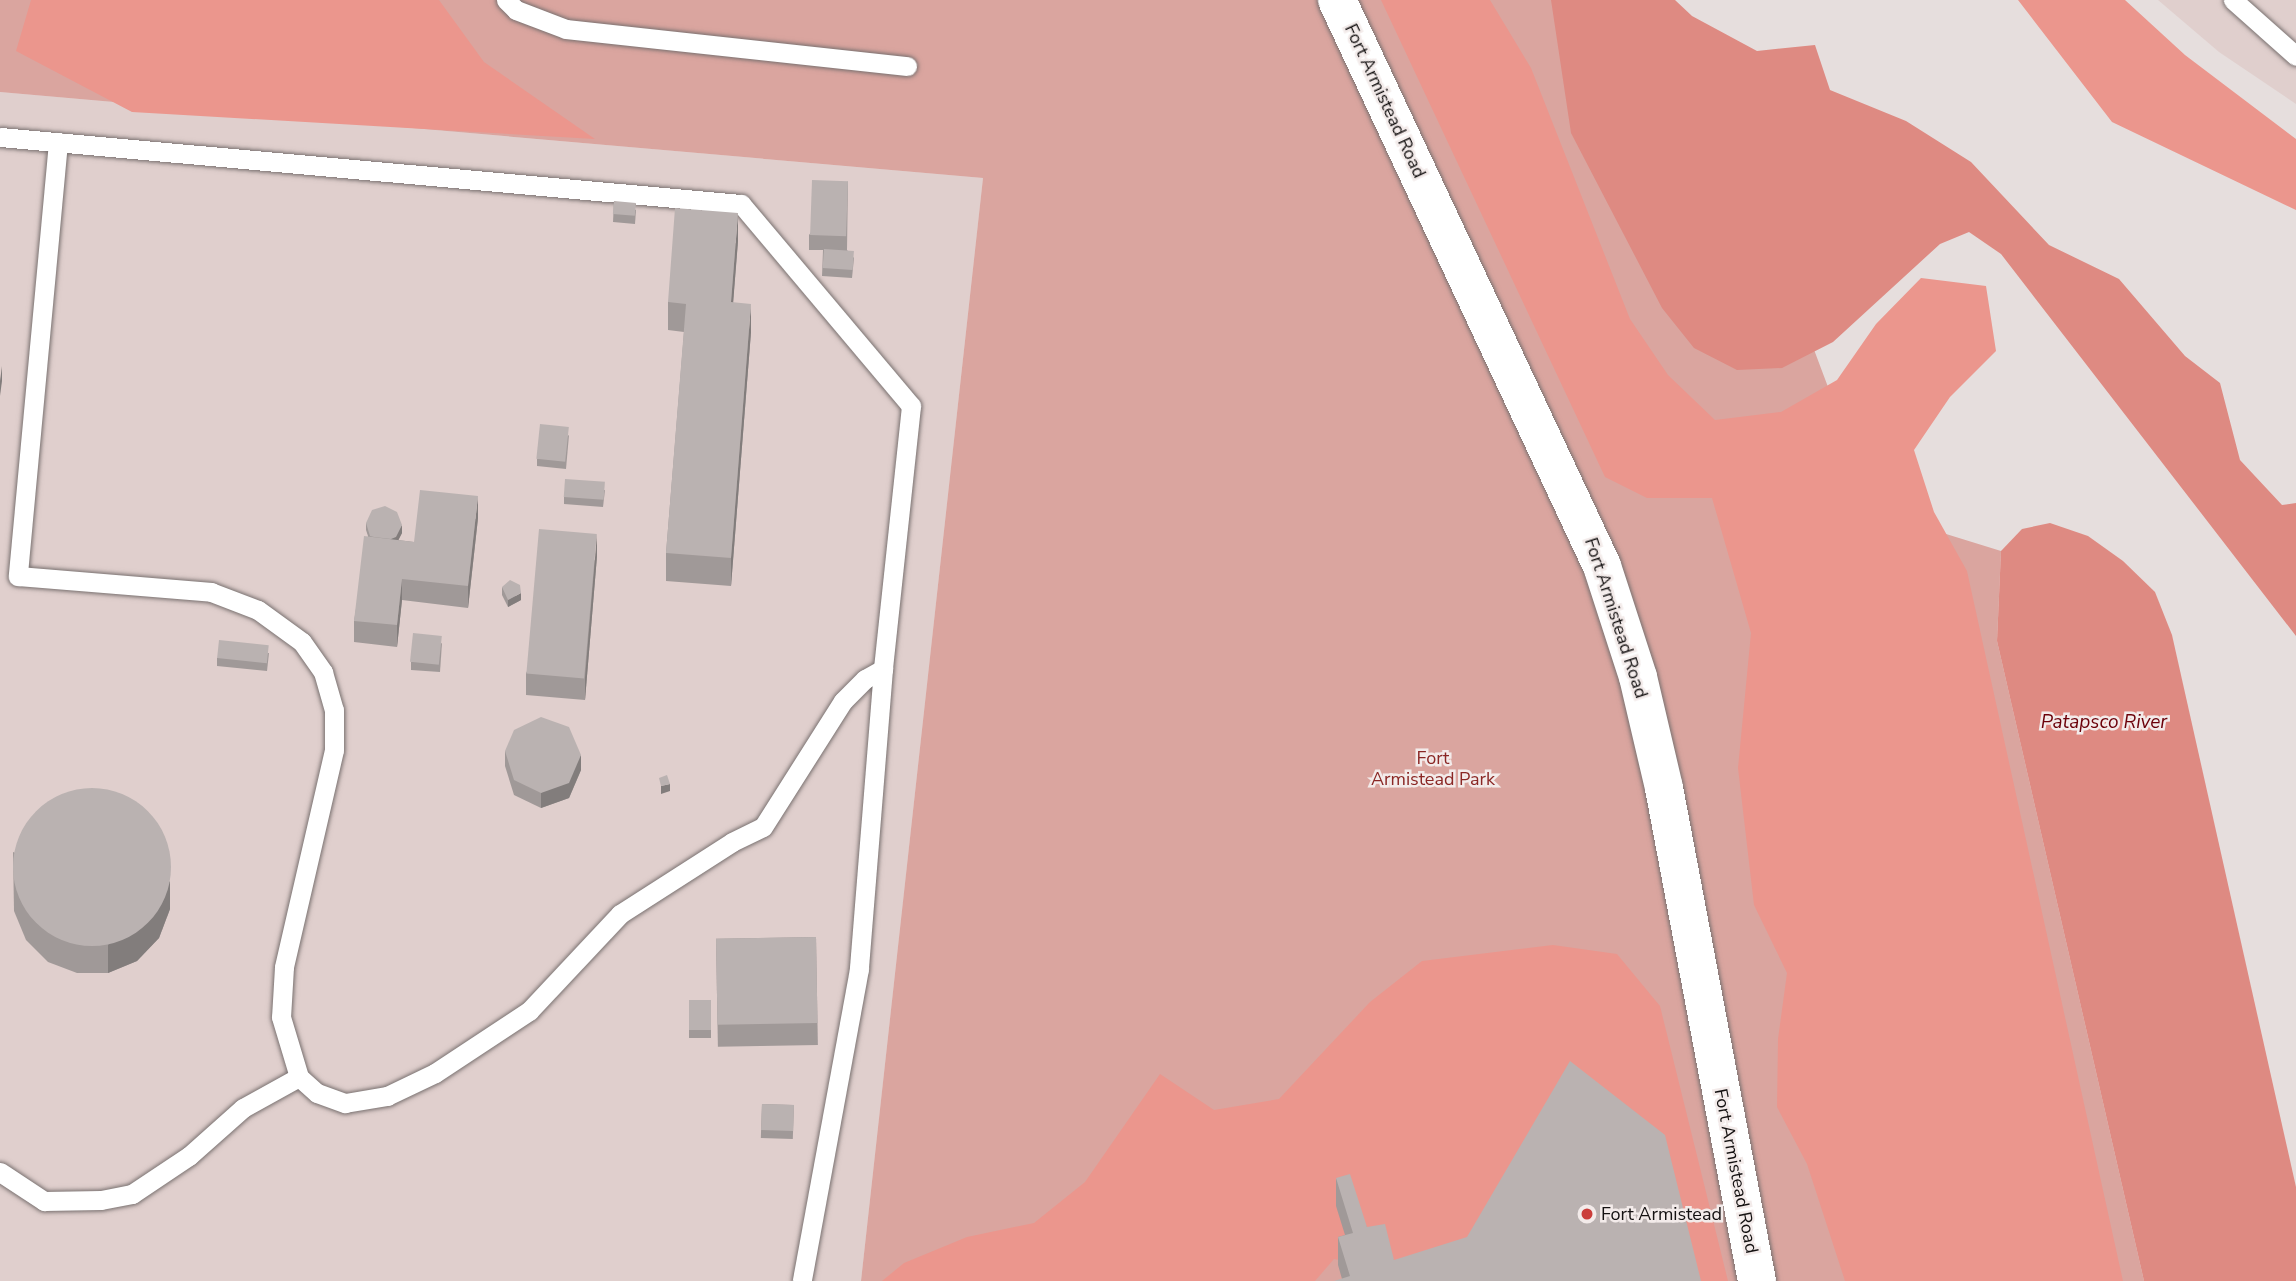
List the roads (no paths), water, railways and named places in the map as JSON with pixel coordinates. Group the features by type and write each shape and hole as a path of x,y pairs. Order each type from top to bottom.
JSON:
{"street":[{"name":"Fort Armistead Road","path":"1337,0 1602,566 1638,677 1664,788 1757,1281"}],"lane":[{"path":"506,0 516,9 566,29 907,66"},
{"path":"2233,0 2296,56"},
{"path":"0,137 741,204 911,406 883,669 859,969 802,1281"},
{"path":"58,142 18,576 211,592 258,610 302,642 323,672 334,710 334,750 284,967 281,1017 288,1054 299,1077 317,1093 345,1103 387,1096 435,1073 529,1012 620,914 763,827 843,701 865,678 883,669"},
{"path":"0,1172 44,1201 101,1200 132,1194 189,1156 243,1108 299,1077"}],"water":[{"path":"1551,0 1675,0 1692,16 1757,51 1815,45 1830,90 1906,121 1971,162 2049,245 2119,279 2185,356 2220,383 2240,460 2282,505 2296,503 2296,636 2001,254 1969,232 1940,244 1833,342 1782,368 1737,370 1694,348 1662,308 1571,133"},
{"name":"Patapsco River","path":"2050,523 2088,536 2123,561 2155,592 2172,635 2296,1187 2296,1281 2144,1281 1997,641 2001,551 2022,529"}],"place":[{"name":"Fort Armistead","path":"1587,1214"}],"park label":[{"name":"Fort Armistead Park","path":"1433,769"}]}
